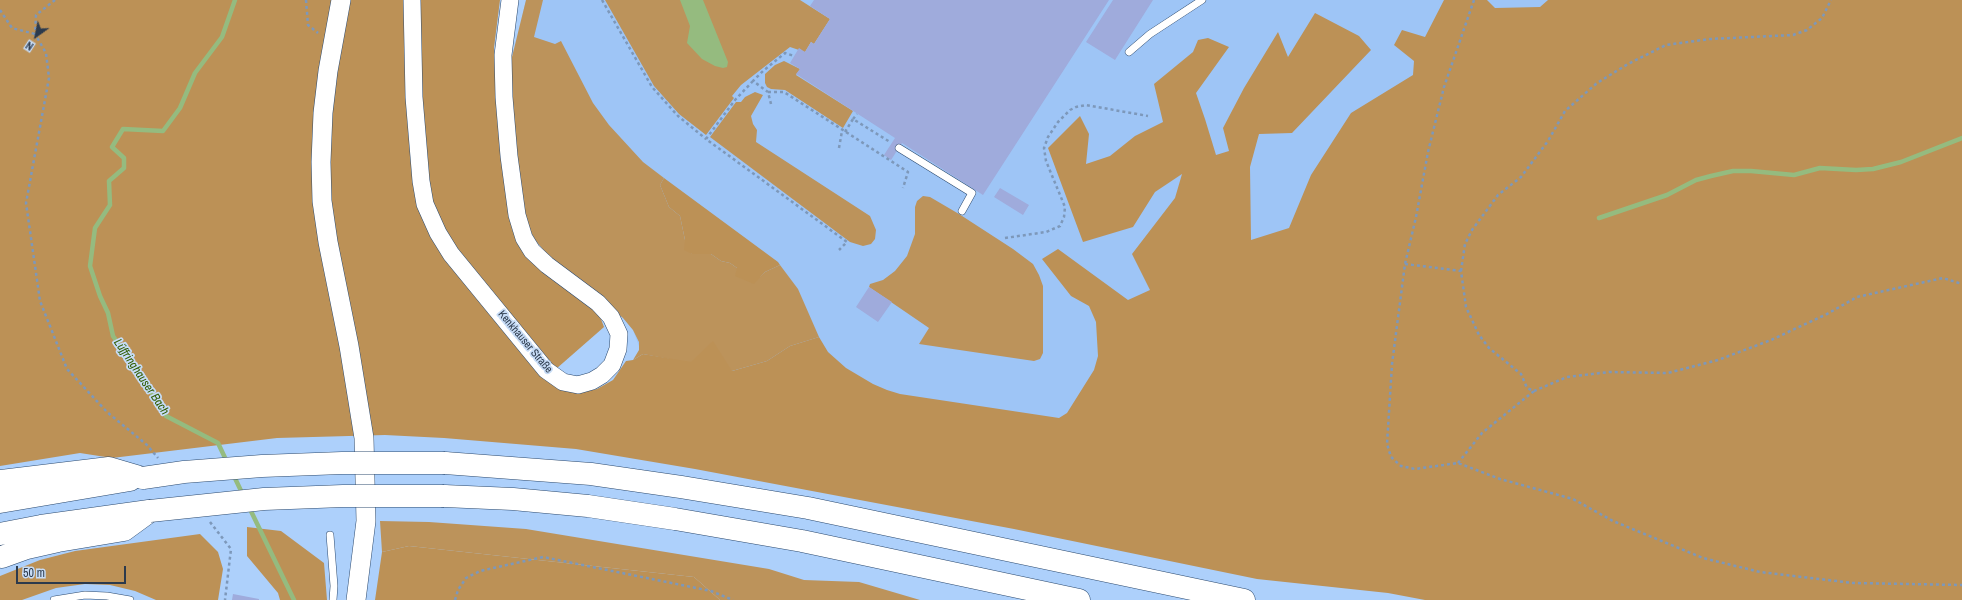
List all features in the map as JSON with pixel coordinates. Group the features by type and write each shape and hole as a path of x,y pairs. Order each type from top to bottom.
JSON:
{"highway":[{"path":"0,502 184,472 262,466 342,463 445,463 591,474 689,488 808,508 1244,600"},
{"path":"0,481 109,468 143,478"},
{"path":"0,534 41,526 150,511 264,499 343,496 444,496 513,499 588,506 675,519 802,541 1079,600"},
{"path":"2,557 27,548 58,541 124,530 150,511"}],"main road":[{"path":"341,0 332,46 323,113 321,182 328,242 350,346 364,438 366,521 356,600"}],"street":[{"name":"Kenkhauser Straße","path":"412,0 414,96 421,181 425,204 438,233 451,254 546,370 563,382 578,385 592,381 602,375 612,365 618,349 618,334 611,317 598,303 547,265 532,251 524,238 517,215 509,156 504,97 503,55 510,0"}],"lane":[{"path":"1128,52 1156,30 1202,0"},
{"path":"899,148 972,193 962,211"},
{"path":"330,535 334,586 333,600"},
{"path":"54,600 85,595 107,596 130,600"}],"path":[{"path":"55,0 36,15 35,34 46,53 49,78 26,203 40,301 67,369 107,412 147,445 162,463"},
{"path":"306,0 308,25 332,46"},
{"path":"602,0 652,87 678,116 706,139 847,242 839,250"},
{"path":"1474,0 1444,87 1428,152 1416,217 1405,264 1392,364 1387,444 1391,457 1401,466 1415,469 1458,463 1500,479 1573,499 1613,521 1703,558 1753,570 1853,583 1962,585"},
{"path":"1534,391 1527,388 1521,374 1489,348 1479,335 1466,306 1461,272 1465,244 1472,230 1498,195 1521,177 1548,142 1566,111 1597,83 1628,64 1666,45 1710,39 1792,35 1807,30 1822,18 1832,0"},
{"path":"0,10 12,28 35,34"},
{"path":"706,139 735,100 763,71 786,53 794,56"},
{"path":"753,82 768,92 784,92 843,132 908,172 903,188"},
{"path":"768,92 771,104"},
{"path":"1005,238 1046,232 1060,226 1066,207 1046,161 1044,148 1048,137 1058,122 1070,110 1086,105 1110,111 1148,116"},
{"path":"839,148 843,132 857,114"},
{"path":"854,119 892,143"},
{"path":"1405,264 1461,272"},
{"path":"1458,463 1482,433 1534,391 1567,378 1609,372 1668,373 1718,360 1771,340 1827,314 1857,297 1943,278 1962,284"},
{"path":"206,519 231,549 225,600"},
{"path":"455,600 458,590 466,578 480,570 542,557 711,591 733,600"}],"shaded area":[{"path":"0,0 500,0 494,48 512,229 521,247 557,282 599,314 604,327 556,369 576,393 597,389 613,380 626,361 633,360 643,354 691,362 713,341 732,371 767,361 790,346 819,337 828,352 846,368 873,384 887,390 900,394 1059,418 1067,413 1094,370 1098,356 1096,322 1089,306 1071,296 1042,259 1058,249 1128,300 1150,290 1132,254 1175,198 1182,174 1155,192 1133,227 1083,242 1048,148 1080,116 1089,134 1086,164 1110,156 1135,136 1163,122 1154,84 1193,52 1198,40 1208,38 1229,47 1196,93 1216,155 1229,151 1223,128 1244,88 1278,32 1288,57 1315,13 1359,36 1371,50 1292,133 1259,134 1250,167 1251,240 1289,228 1311,175 1351,113 1413,75 1414,61 1394,45 1402,30 1425,37 1444,0 1487,0 1495,8 1540,7 1548,0 1962,0 1962,600 1425,600 1388,593 1257,579 1014,529 695,469 576,449 444,438 385,435 277,438 112,458 80,453 0,466"},
{"path":"526,0 1570,0 1312,492 679,453 633,330 623,318 535,240 522,17"},
{"path":"526,0 543,0 534,37 555,44 561,41 593,103 609,125 643,162 664,178 660,185 669,207 680,216 685,240 692,254 711,254 721,261 730,263 737,268 760,277 765,272 780,265 798,289 819,337 790,346 767,361 732,371 643,354 633,360 639,350 639,342 633,330 623,318 546,253 535,240 526,222 522,205 512,104 511,61"},
{"path":"605,0 800,0 830,19 814,44 811,42 805,52 790,47 741,85 732,96 734,98 706,135 679,114 654,86"},
{"path":"680,0 703,0 728,62 727,67 723,68 715,66 702,59 687,43 690,26"},
{"path":"784,61 800,69 796,75 853,111 843,128 785,90 771,89 767,87 765,83 765,74 775,65"},
{"path":"755,92 763,95 751,116 753,124 757,130 756,142 870,216 876,230 875,239 871,244 863,246 850,242 710,137 736,102 741,102 745,97"},
{"path":"664,178 780,265 765,272 754,284 735,276 737,268 730,263 721,261 711,254 692,254 684,250 685,240 680,216 669,207 660,185"},
{"path":"923,196 930,197 959,214 1013,249 1033,264 1043,286 1043,353 1040,359 1034,361 919,344 929,328 869,287 870,284 883,280 895,271 907,256 915,234 915,207 917,201"},
{"path":"380,521 429,522 526,529 769,569 804,580 859,582 920,600 720,600 694,577 409,546 382,552"},
{"path":"247,527 281,531 324,563 327,600 280,600 278,593 247,556"},
{"path":"200,534 218,552 223,569 218,600 156,600 135,591 110,585 85,584 56,588 22,600 0,600 0,576 40,560 75,551"},
{"path":"409,546 694,577 720,600 375,600 382,552"}],"building":[{"path":"814,0 1109,0 983,195 902,143 891,160 884,155 895,138 796,74 800,69 790,63 799,48 805,52 811,42 814,44 830,19 810,6"},
{"path":"1113,0 1153,0 1115,60 1086,42"},
{"path":"1000,188 1029,205 1023,215 994,197"},
{"path":"869,287 892,302 878,322 856,307"},
{"path":"233,594 259,599 259,600 232,600"}],"waterway":[{"name":"Lüffringhauser Bach","path":"227,462 218,443 166,416 145,382 113,336 108,313 100,296 90,266 95,228 110,205 109,181 124,168 124,158 112,147 123,129 163,131 180,108 195,73 222,37 235,0"},
{"path":"1599,218 1667,195 1696,180 1733,171 1794,175 1820,168 1856,170 1873,169 1901,162 1962,138"},
{"name":"Lüffringhauser Bach","path":"233,474 243,495"},
{"name":"Lüffringhauser Bach","path":"249,507 294,600"}]}
